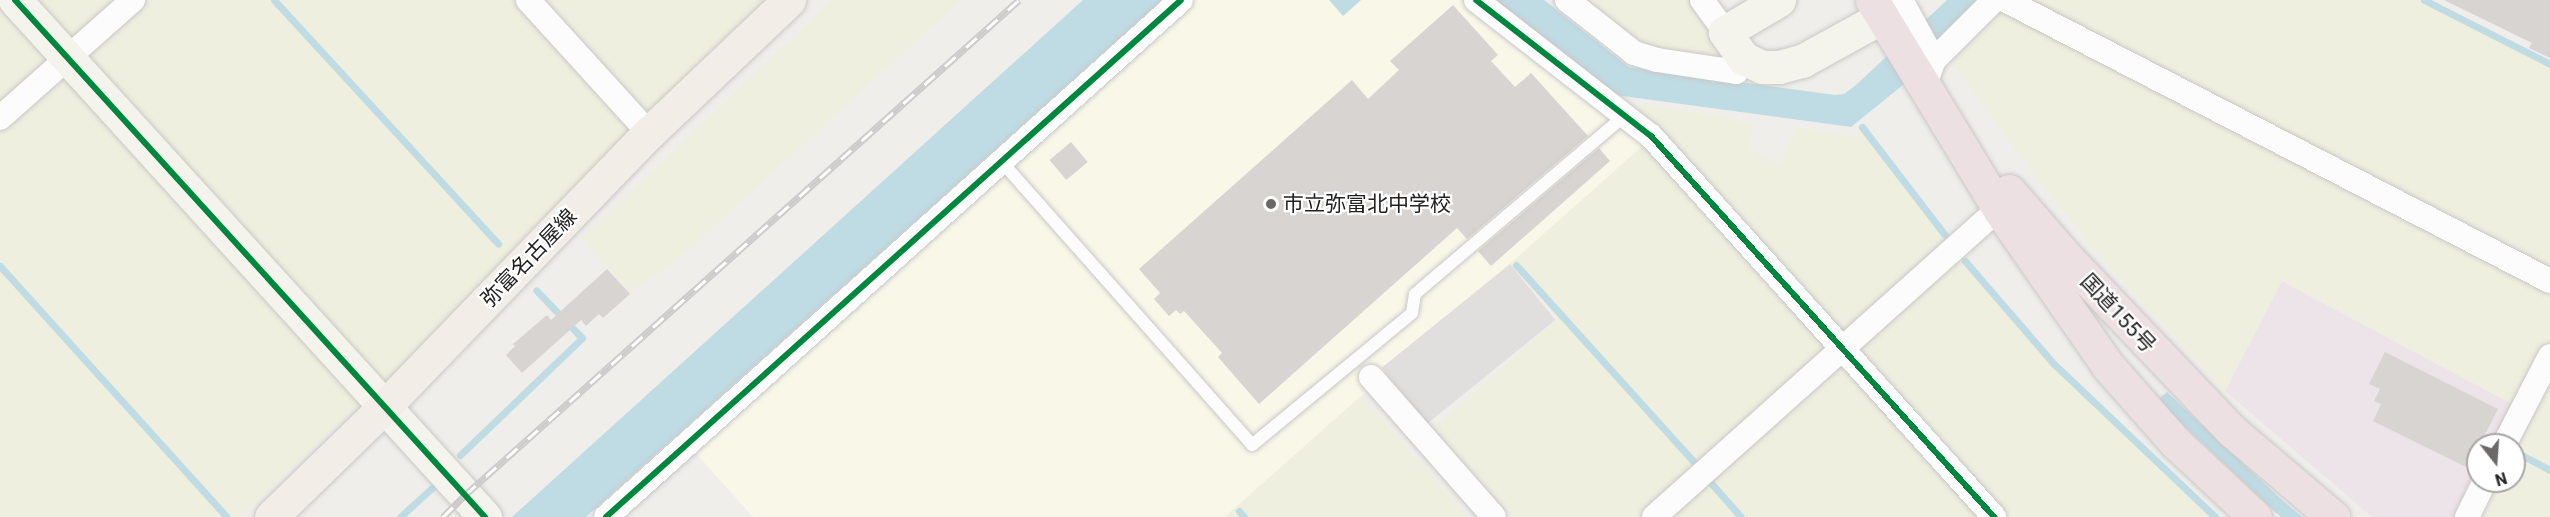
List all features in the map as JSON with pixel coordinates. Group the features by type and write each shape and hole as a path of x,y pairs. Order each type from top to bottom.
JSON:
{"highway":[{"name":"国道155号","path":"1896,11 1924,74 1999,209 2108,366 2175,443 2255,517"},
{"name":"国道155号","path":"1924,74 2031,217 2153,350 2232,431 2333,517"}],"main road":[{"name":"弥富名古屋線","path":"271,517 385,406 649,133 789,0"}],"street":[{"path":"15,0 484,516"},
{"path":"0,118 133,0"},
{"path":"528,0 649,133"},
{"path":"606,517 1181,0"},
{"path":"1476,0 1651,136 1994,517"},
{"path":"1567,0 1634,53 1657,60 1736,72 1734,45 1779,0"},
{"path":"1702,0 1734,45 1762,67 1779,67 1802,61 1896,11"},
{"path":"1924,74 1994,0"},
{"path":"2005,0 2550,281"},
{"path":"1654,517 1999,209"},
{"path":"2510,433 2550,356"},
{"path":"1363,368 1494,517"},
{"path":"2467,517 2480,493"}],"lane":[{"path":"1001,161 1252,446 1363,368 1412,313 1415,294 1625,116"}],"shaded area":[{"name":"市立弥富北中学校","path":"1192,0 1461,0 1645,144 1225,517 753,517 692,449"},
{"path":"1510,264 1555,320 1427,424 1382,368"},
{"path":"2282,281 2516,406 2503,433 2466,433 2466,493 2472,493 2460,517 2372,517 2225,391"}],"green space":[{"path":"0,0 52,54 0,102"},
{"path":"37,0 118,0 73,40"},
{"path":"148,0 512,0 632,134 390,385 379,384 85,57"},
{"path":"537,0 772,0 646,120"},
{"path":"832,0 961,0 678,259 630,293 581,238"},
{"path":"1578,0 1692,0 1729,52 1720,61 1635,45"},
{"path":"2026,0 2432,0 2550,61 2550,271"},
{"path":"2006,8 2550,290 2550,341 2516,406 2282,281 2225,391 2098,255 2037,179 1947,56 1989,15"},
{"path":"67,74 362,403 239,517 0,517 0,129"},
{"path":"1620,102 1719,116 1753,125 1749,150 1780,164 1796,127 1853,136 1861,131 1942,237 1846,331 1834,330"},
{"path":"1645,144 1824,338 1823,351 1636,517 1512,517 1433,428 1558,318 1510,264"},
{"path":"1964,255 2057,362 2220,517 2003,517 1860,358 1862,340"},
{"path":"1834,364 1844,366 1981,517 1664,517"},
{"path":"2550,376 2550,517 2479,517 2491,493 2526,493 2526,433 2522,433"},
{"path":"1361,396 1468,517 1225,517"}],"water":[{"path":"1083,0 1162,0 586,517 512,517"},
{"path":"1329,0 1361,0 1343,16"},
{"path":"1491,0 1544,0 1629,67 1835,95 1844,94 1856,85 1947,0 1980,0 1914,76 1851,127 1615,95"},
{"path":"2167,392 2302,517 2281,517 2273,510 2157,400"}],"building":[{"path":"2444,0 2550,0 2550,58 2529,48 2532,43"},
{"path":"1453,5 1498,55 1491,61 1515,87 1531,73 1588,136 1467,239 1457,228 1259,404 1218,357 1222,353 1184,311 1180,314 1176,310 1169,316 1154,299 1160,293 1139,269 1352,80 1368,99 1399,70 1390,61"},
{"path":"1071,142 1088,162 1066,180 1050,160"},
{"path":"1599,148 1610,161 1491,266 1478,251"},
{"path":"607,269 630,294 603,318 599,314 586,326 581,320 522,373 506,355 515,346 513,344 547,315 551,320"},
{"path":"2385,352 2498,409 2486,433 2466,433 2466,467 2373,421 2381,404 2374,401 2380,389 2369,384"}],"waterway":[{"path":"274,0 498,244"},
{"path":"2424,0 2550,64"},
{"path":"1862,127 1945,235"},
{"path":"1965,261 2054,364 2215,517"},
{"path":"1516,265 1693,461"},
{"path":"0,266 227,517"},
{"path":"460,455 582,338 536,290"},
{"path":"2526,457 2550,470"},
{"path":"1711,483 1741,517"},
{"path":"400,517 434,486"},
{"path":"1239,511 1244,517"}],"railway":[{"path":"443,517 1019,0"}],"cycle path":[{"path":"15,0 485,517"},
{"path":"606,517 1181,0"},
{"path":"1476,0 1651,136 1994,517"}],"place":[{"name":"市立弥富北中学校","path":"1271,204"}]}
